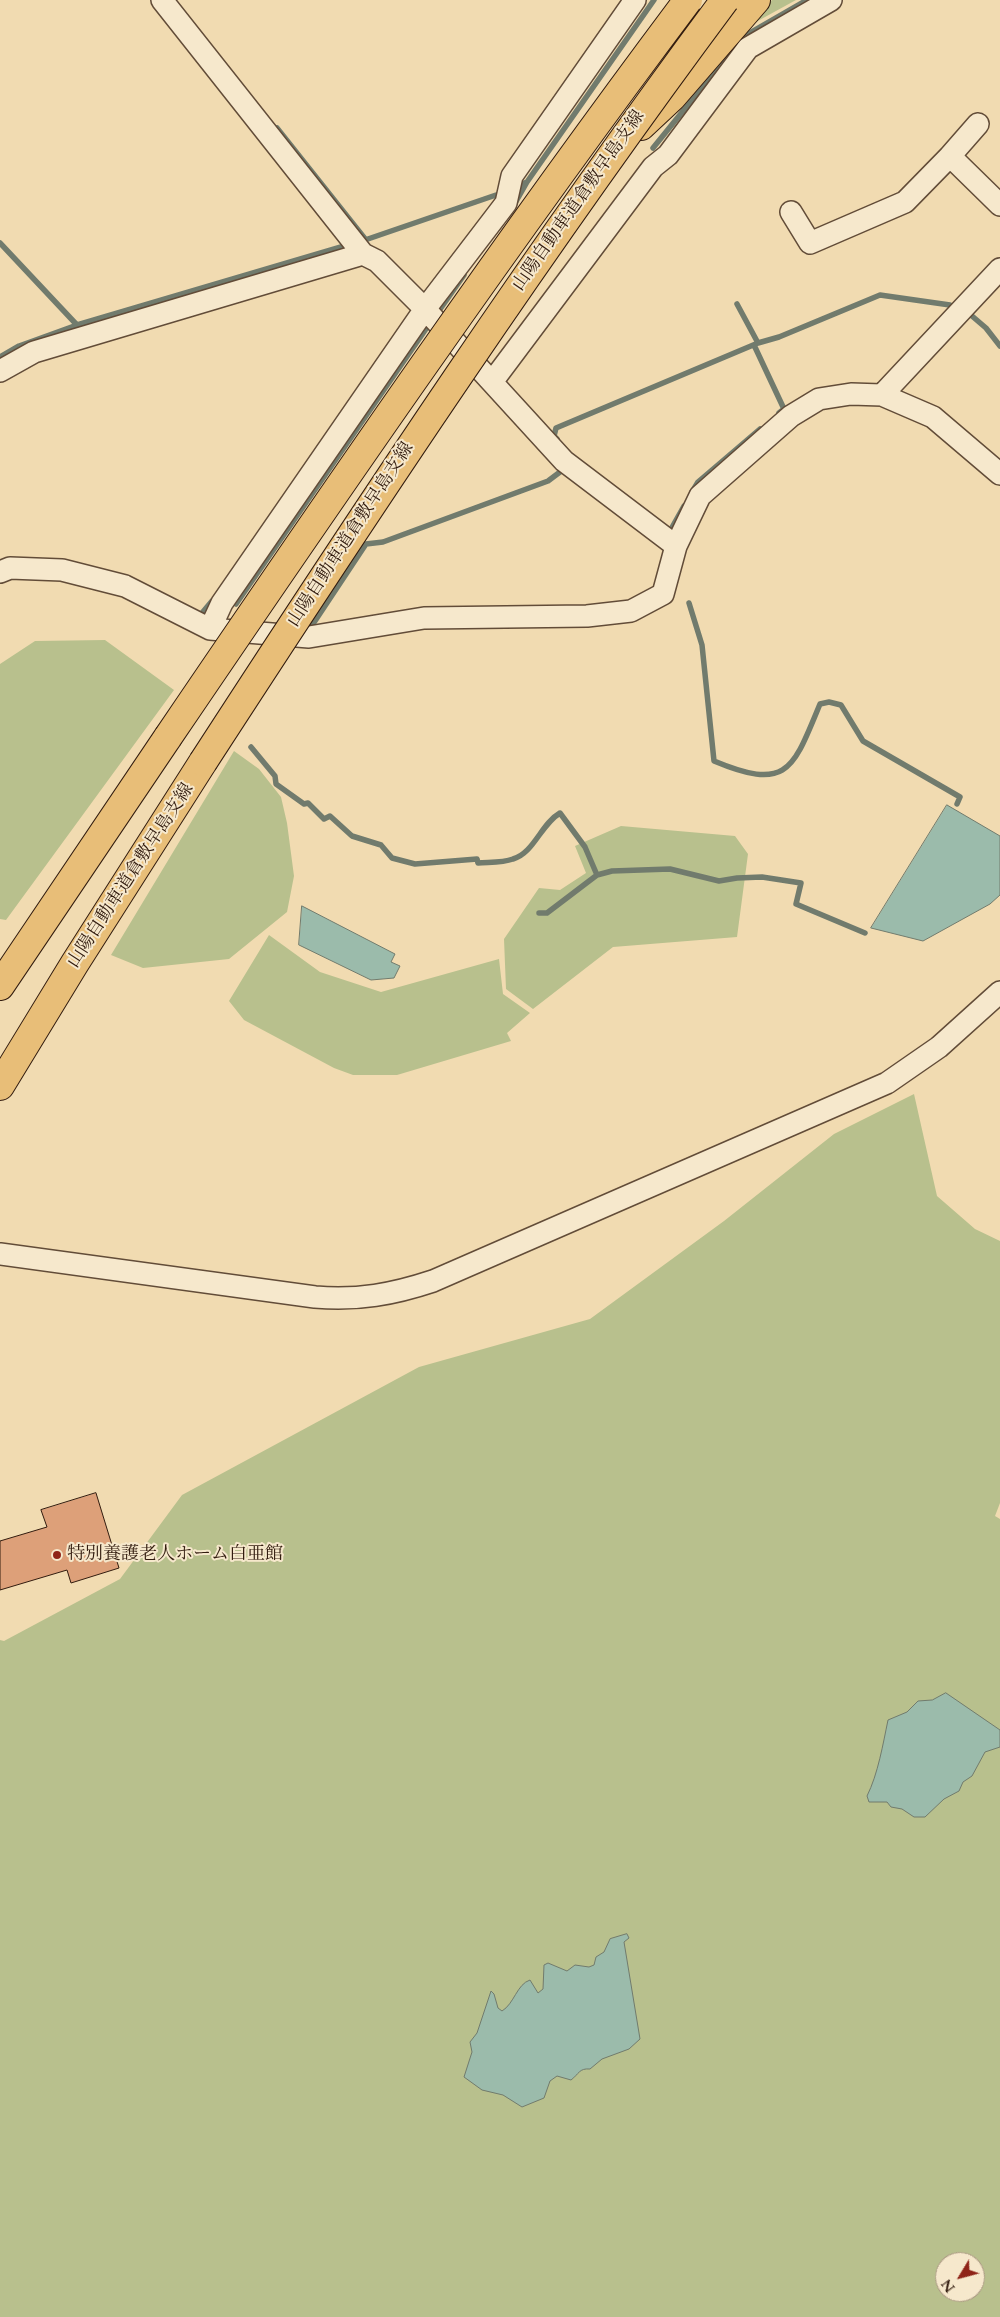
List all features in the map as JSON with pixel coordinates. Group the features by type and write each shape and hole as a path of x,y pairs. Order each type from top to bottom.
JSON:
{"highway":[{"path":"620,91 680,0"},
{"name":"山陽自動車道倉敷早島支線","path":"0,986 371,440 620,91 688,0"},
{"name":"山陽自動車道倉敷早島支線","path":"0,1086 75,963 405,453 614,151 725,0"},
{"path":"614,151 672,97 756,0"}],"street":[{"path":"162,0 362,254 377,260 425,309 564,461 676,546"},
{"path":"210,629 222,603 425,309 506,203 512,176 635,0"},
{"path":"492,382 653,167 668,155 748,48 831,0"},
{"path":"791,212 810,244 905,202 978,124"},
{"path":"950,156 1000,204"},
{"path":"0,371 34,352 362,254"},
{"path":"882,396 1000,269"},
{"path":"0,572 10,568 62,570 125,586 210,629 309,637 424,618 587,616 631,611 664,594 676,546 700,496 791,416 819,399 851,394 882,396 933,417 1000,474"},
{"path":"0,1254 315,1297 359,1298 408,1289 433,1280 887,1083 939,1047 1000,992"}],"green space":[{"path":"772,0 796,0 745,28"},
{"path":"105,640 174,690 6,920 0,919 0,664 35,641"},
{"path":"234,751 259,769 281,797 287,823 294,876 287,912 229,959 143,968 111,955"},
{"path":"621,826 735,836 748,854 737,937 613,947 533,1009 506,989 504,939 539,888 560,890 586,873 575,846"},
{"path":"269,935 320,972 381,992 499,959 503,994 530,1013 507,1033 511,1041 397,1075 353,1075 334,1068 244,1020 229,1001"},
{"path":"914,1094 937,1196 975,1229 1000,1241 1000,1503 995,1516 1000,1519 1000,2317 0,2317 0,1640 4,1641 120,1579 182,1495 419,1367 590,1319 724,1221 834,1134"}],"shaded area":[{"path":"947,805 1000,836 1000,895 990,904 923,941 871,928"},
{"path":"302,906 395,954 391,962 400,966 394,978 371,980 299,945"},
{"path":"946,1693 1000,1730 1000,1747 985,1752 972,1776 963,1782 959,1791 944,1799 925,1817 914,1817 902,1809 891,1807 887,1802 869,1802 867,1796 877,1769 888,1720 907,1712 918,1701 932,1700"},
{"path":"627,1934 629,1938 624,1942 640,2039 629,2049 602,2059 590,2069 581,2070 571,2080 557,2076 550,2081 544,2098 522,2107 503,2095 482,2090 464,2077 472,2052 470,2042 477,2033 491,1991 494,1994 498,2008 502,2011 510,2004 526,1982 530,1980 538,1993 543,1989 544,1965 548,1963 567,1971 575,1965 589,1967 594,1965 596,1957 604,1952 610,1939"}],"building":[{"name":"特別養護老人ホーム白亜館","path":"96,1493 119,1568 71,1583 67,1570 0,1590 0,1541 47,1527 41,1510"}],"waterway":[{"path":"522,184 527,182 654,0"},
{"path":"653,148 743,37 807,0"},
{"path":"277,128 366,240"},
{"path":"514,205 527,182"},
{"path":"365,240 496,195"},
{"path":"0,243 77,325"},
{"path":"0,357 19,346 77,325 341,247"},
{"path":"436,315 464,275"},
{"path":"758,343 779,337 880,295 950,305"},
{"path":"557,439 554,436 556,428 758,343 737,304"},
{"path":"972,316 986,328 1000,346"},
{"path":"236,604 428,326"},
{"path":"754,345 784,409 779,413"},
{"path":"692,492 698,482 760,429"},
{"path":"309,630 366,544 383,542 548,481 564,469"},
{"path":"670,531 684,506"},
{"path":"202,613 212,601"},
{"path":"689,603 702,645 714,761 739,770 758,774 773,774 785,769 794,759 802,745 820,704 829,702 841,705 863,741 960,797 957,804"},
{"path":"251,747 275,776 276,784 304,804 308,803 324,819 330,816 352,836 381,845 392,858 415,864 477,859 478,863 509,860 527,851 553,818 560,813 585,847 597,875"},
{"path":"539,913 547,913 597,875 612,871 670,869 719,881 762,877 801,883 796,904 865,933"}],"place":[{"name":"特別養護老人ホーム白亜館","path":"57,1555"}]}
